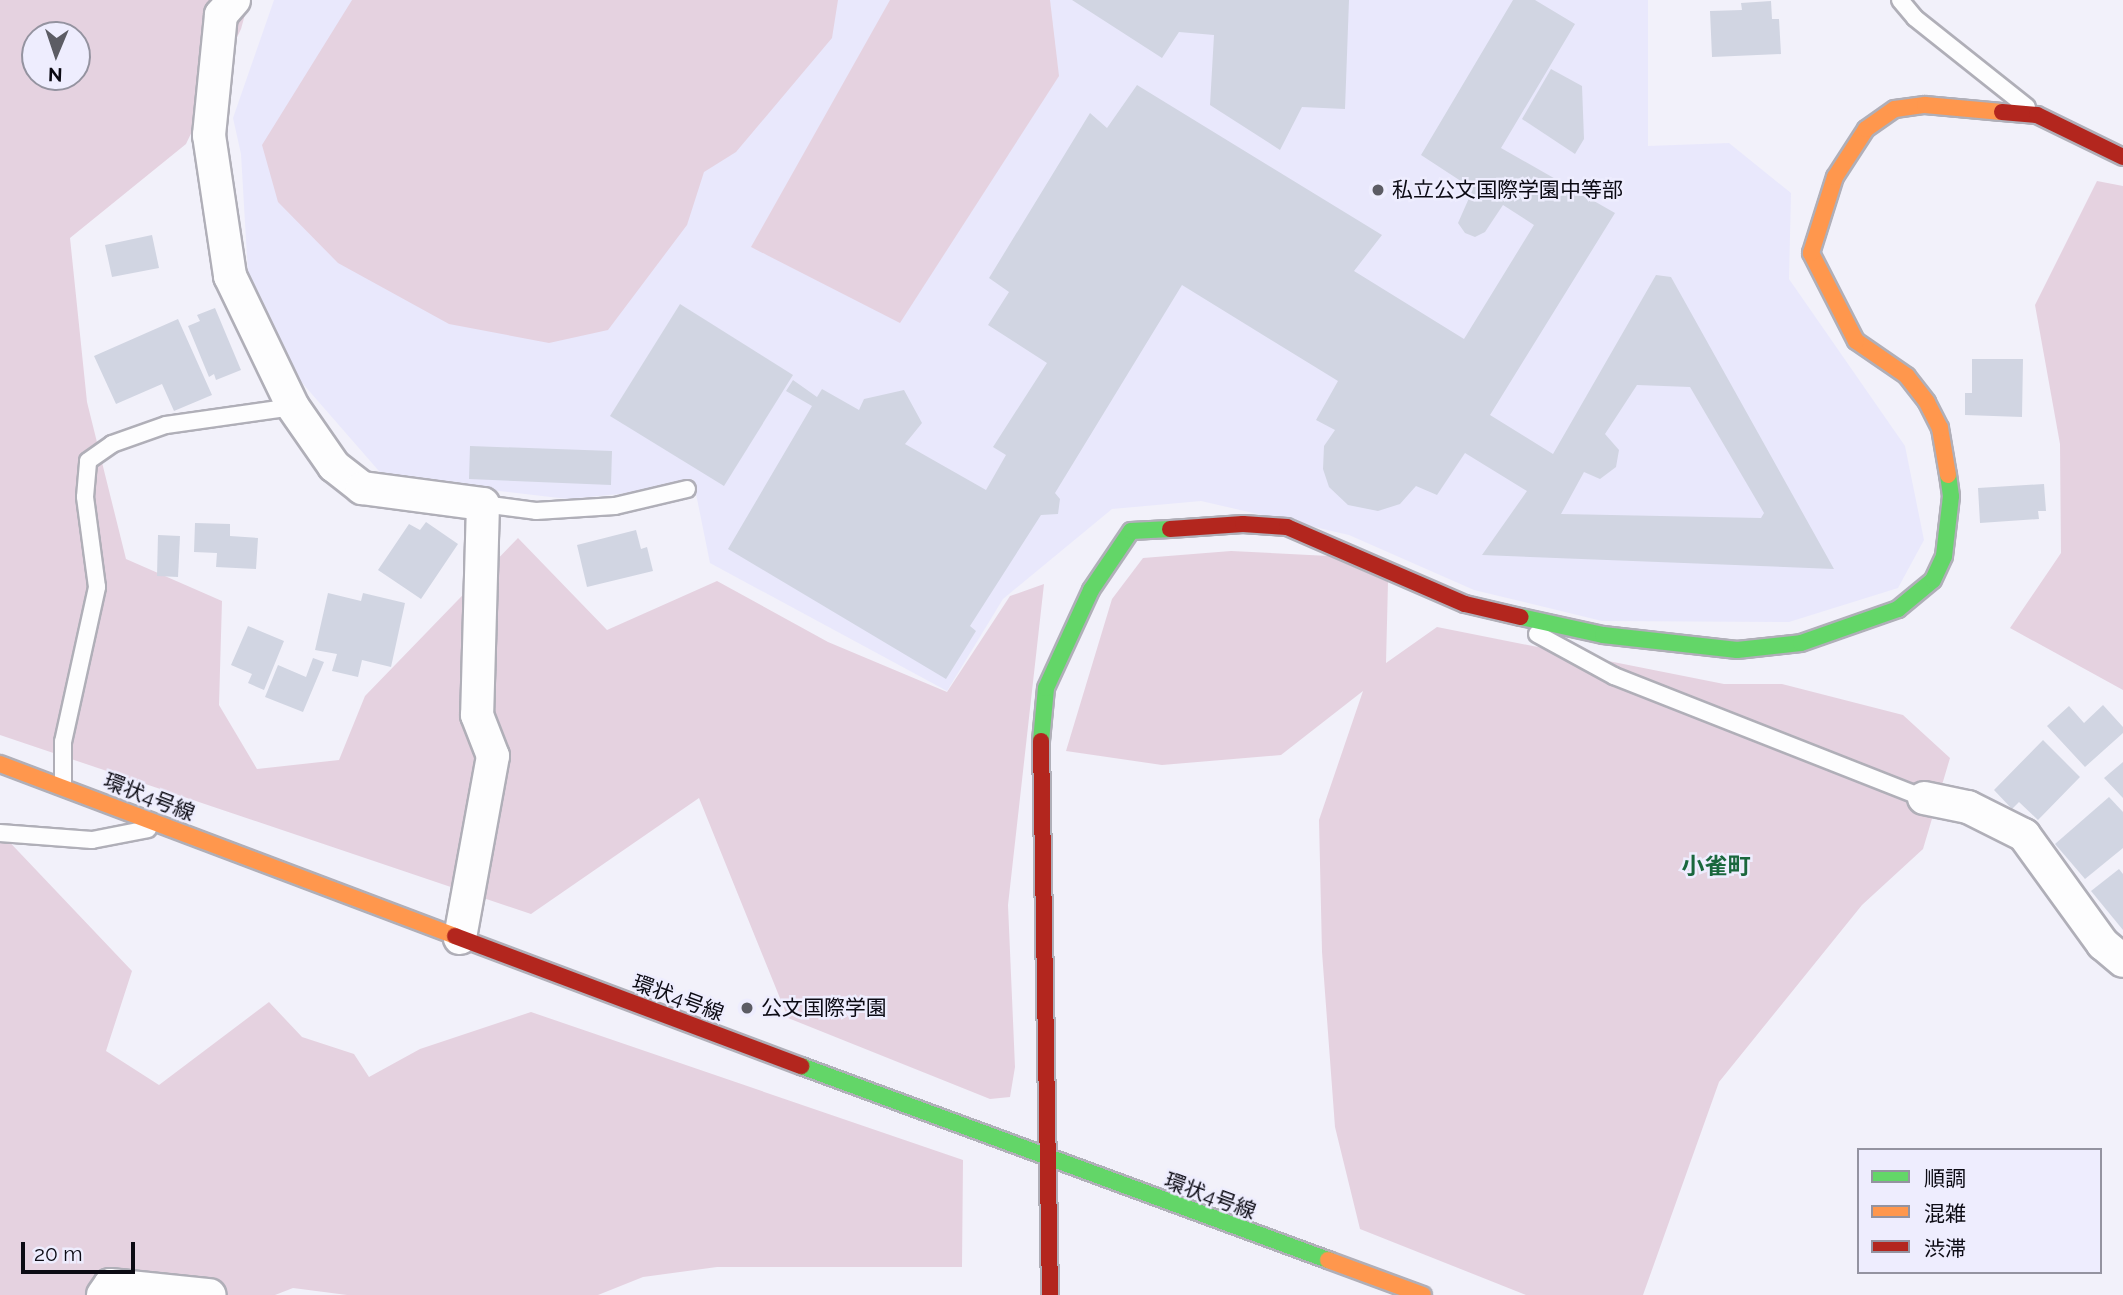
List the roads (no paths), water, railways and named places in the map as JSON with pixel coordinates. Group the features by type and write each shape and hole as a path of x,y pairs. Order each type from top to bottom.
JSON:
{"street":[{"path":"234,0 221,15 209,135 230,276 293,407 334,466 362,488 483,504 477,715 492,756 460,938"},
{"path":"1051,1295 1045,1158 1041,733 1046,688 1091,590 1131,531 1243,524 1287,527 1465,604 1603,635 1764,649 1857,625 1919,596 1933,580 1944,556 1951,496 1940,428 1907,376 1856,341 1811,253 1835,177 1866,129 1895,109 1956,105 2037,115 2123,157"},
{"name":"環状4号線","path":"0,764 1045,1158 1423,1295"},
{"path":"1924,798 1968,807 2024,835 2103,944 2123,961"},
{"path":"103,1295 110,1285 209,1295"}],"lane":[{"path":"1900,0 1915,18 2037,115"},
{"path":"63,786 63,742 97,587 85,497 88,461 112,444 166,425 293,407"},
{"path":"483,504 537,511 615,506 687,489"},
{"path":"1501,614 1614,676 1924,798"},
{"path":"0,833 92,840 164,826"}],"place":[{"name":"私立公文国際学園中等部","path":"1378,190"},
{"name":"公文国際学園","path":"747,1008"}],"district":[{"name":"小雀町","path":"1716,866"}]}
